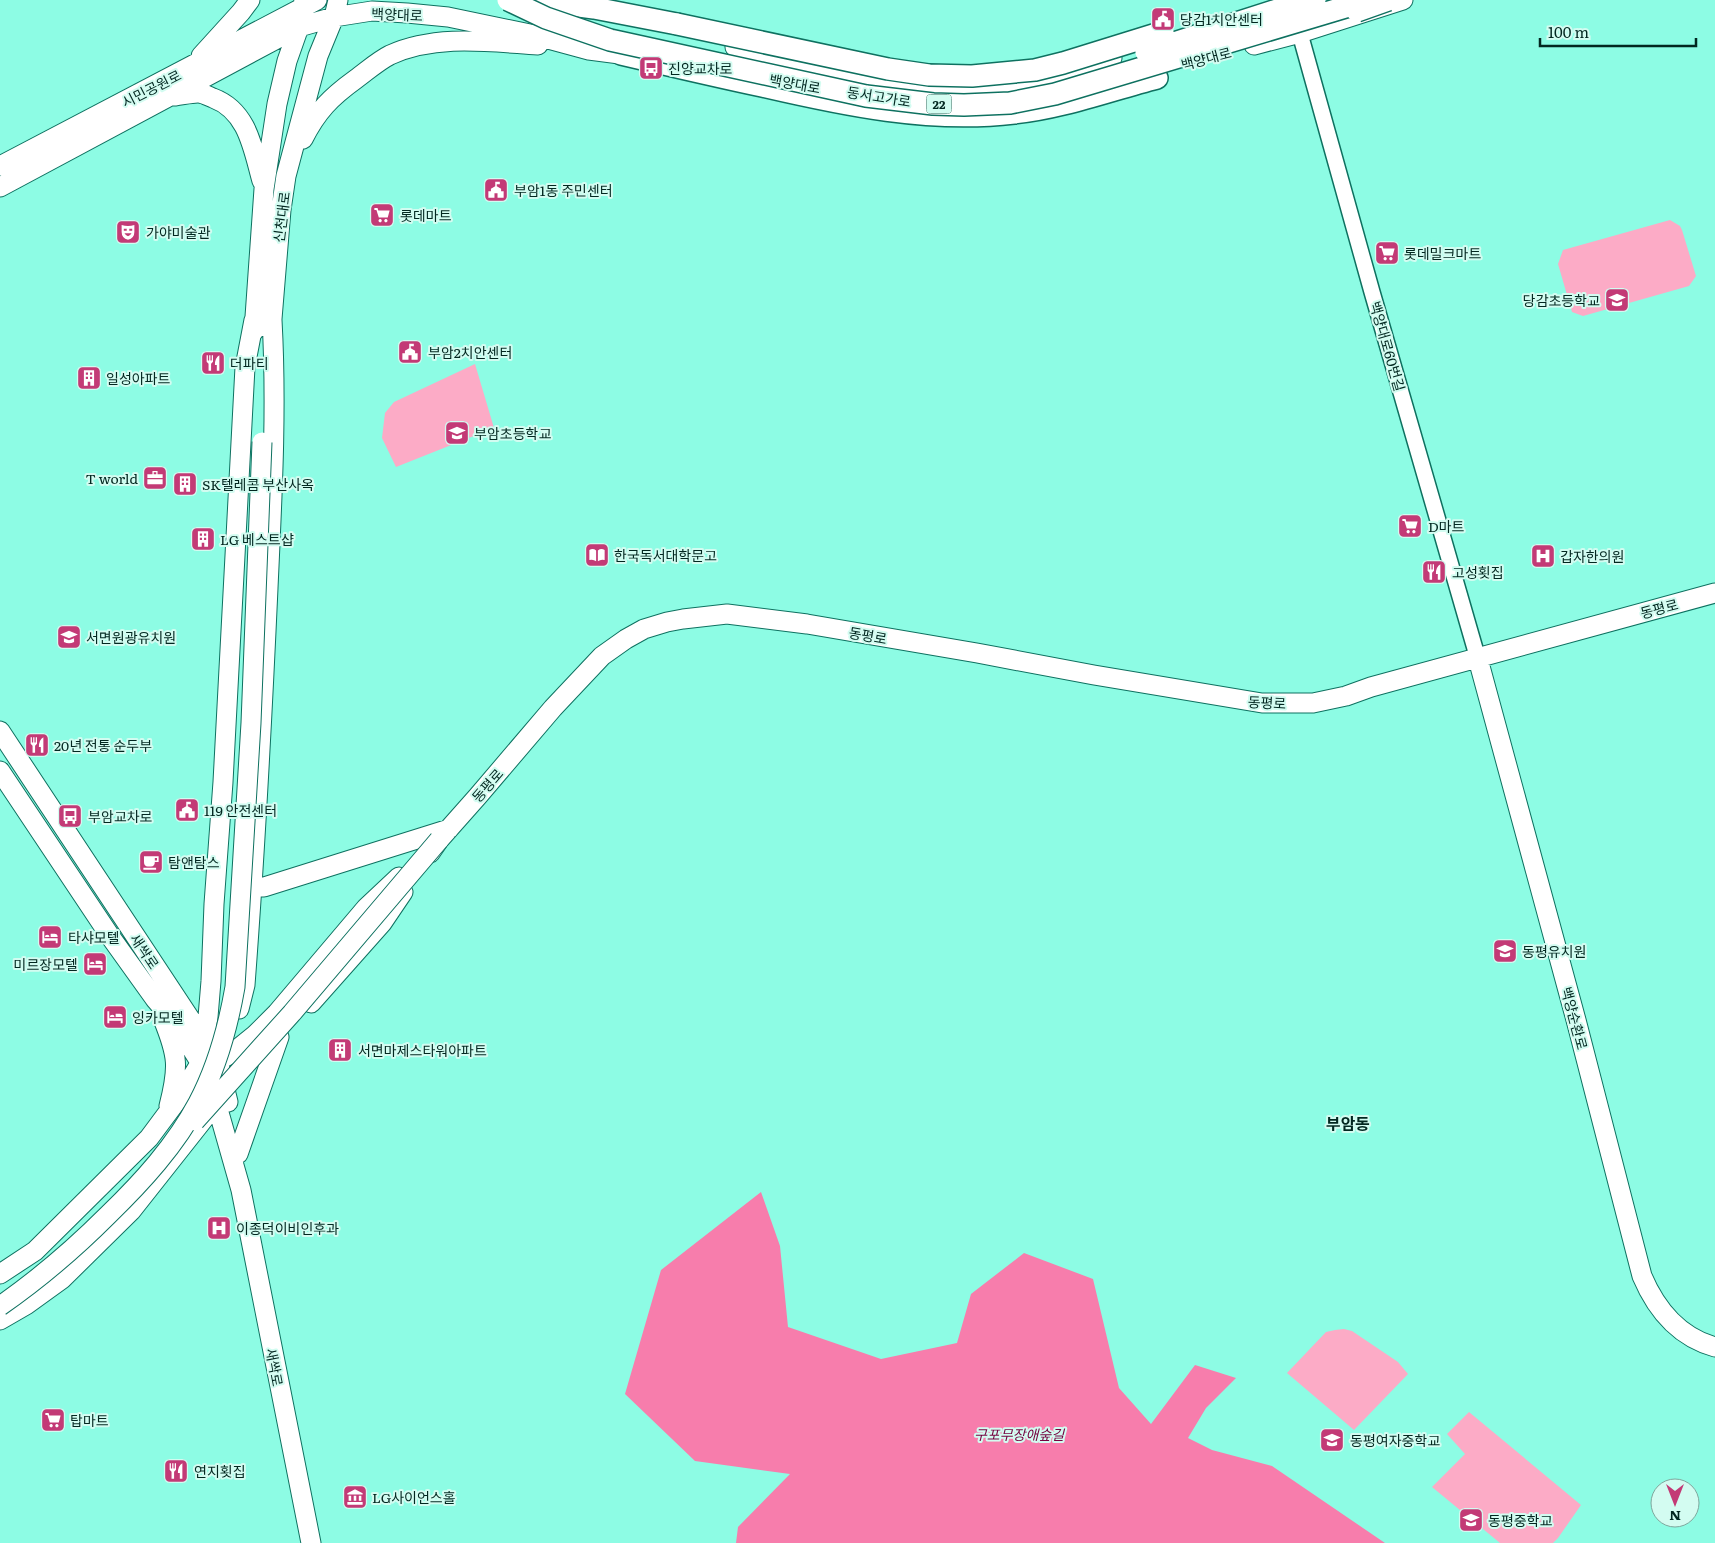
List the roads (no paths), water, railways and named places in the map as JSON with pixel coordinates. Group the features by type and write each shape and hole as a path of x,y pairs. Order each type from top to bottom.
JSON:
{"highway":[{"name":"동서고가로","path":"508,0 546,18 610,40 866,96 933,104 964,105 1010,103 1055,94 1369,0"},
{"name":"동서고가로","path":"536,0 625,30 866,82 934,92 972,92 1008,89 1048,81 1083,72 1295,2 1315,0"},
{"path":"536,0 594,8 677,24 929,76 972,76 1035,70 1261,4 1295,2"},
{"path":"621,54 777,90 862,107 929,116 955,117 1013,114 1056,107 1157,78 1388,0"}],"main road":[{"path":"189,68 226,30 250,0"},
{"name":"백양대로","path":"513,0 870,77 954,87 1030,82 1069,73 1148,45 1245,15 1295,2"},
{"name":"백양대로","path":"578,0 699,18 872,57 966,71 1009,70 1148,45"},
{"name":"백양대로","path":"299,27 336,8 448,17 530,34 589,50 808,84 882,100 974,109 1031,106 1060,100 1119,81 1300,33 1403,0"},
{"name":"시민공원로","path":"0,166 189,68 308,3"},
{"name":"신천대로","path":"256,443 263,320 264,189 277,104 287,61 308,3"},
{"name":"신천대로","path":"263,320 286,176 318,56 336,8"},
{"path":"1245,15 1257,21 1261,27 1261,37 1252,45"},
{"name":"시민공원로","path":"0,187 299,27"},
{"path":"286,176 315,116 336,93 390,55 417,46 451,42 490,42 589,50"},
{"path":"166,97 200,93 220,101 231,108 242,122 250,138 264,189"},
{"path":"0,1274 35,1251 149,1138 191,1080 230,1039 245,985 263,711 274,450 275,369 263,320"},
{"path":"210,1062 205,1040 211,981 214,904 223,782 245,367 263,320"},
{"path":"159,1161 189,1118 210,1076 228,1023 235,988 252,723 256,443"},
{"path":"0,1292 44,1260 83,1225 128,1178 157,1144 184,1103 205,1059 214,1033 222,1006 228,942 256,443"},
{"name":"동평로","path":"0,1320 26,1305 62,1279 131,1211 221,1098 338,974 382,923 444,834 553,708 602,656 644,629 683,619 727,614 799,622 1262,703 1313,703 1346,696 1715,593"},
{"name":"백양순환로","path":"1478,659 1576,1020 1642,1276 1654,1299 1673,1324 1693,1339 1715,1347"},
{"name":"새싹로","path":"0,731 205,1040"},
{"name":"새싹로","path":"0,771 112,939 155,999 210,1062 234,1151 311,1543"},
{"path":"252,888 264,887 444,834"},
{"path":"0,1306 48,1272 85,1238 159,1161 292,1014 444,834"},
{"path":"210,1062 234,1052 261,1030 366,908 444,834"},
{"path":"155,999 171,1036 176,1056 176,1076 166,1116"},
{"path":"188,1138 199,1134 214,1135 223,1140 234,1151 279,1037"}],"street":[{"name":"백양대로60번길","path":"1295,2 1295,12 1300,33 1372,292 1478,659"}],"place":[{"name":"당감1치안센터","path":"1163,19"},
{"name":"진양교차로","path":"651,68"},
{"name":"부암1동 주민센터","path":"496,190"},
{"name":"롯데마트","path":"382,215"},
{"name":"가야미술관","path":"128,232"},
{"name":"롯데밀크마트","path":"1387,253"},
{"name":"당감초등학교","path":"1617,300"},
{"name":"부암2치안센터","path":"410,352"},
{"name":"더파티","path":"213,363"},
{"name":"일성아파트","path":"89,378"},
{"name":"부암초등학교","path":"457,433"},
{"name":"T world","path":"155,478"},
{"name":"SK텔레콤 부산사옥","path":"185,484"},
{"name":"D마트","path":"1410,526"},
{"name":"LG 베스트샵","path":"203,539"},
{"name":"한국독서대학문고","path":"597,555"},
{"name":"갑자한의원","path":"1543,556"},
{"name":"고성횟집","path":"1434,572"},
{"name":"서면원광유치원","path":"69,637"},
{"name":"20년 전통 순두부","path":"37,745"},
{"name":"119 안전센터","path":"187,810"},
{"name":"부암교차로","path":"70,816"},
{"name":"탐앤탐스","path":"151,862"},
{"name":"타샤모텔","path":"50,937"},
{"name":"동평유치원","path":"1505,951"},
{"name":"미르장모텔","path":"95,964"},
{"name":"잉카모텔","path":"115,1017"},
{"name":"서면마제스타워아파트","path":"340,1050"},
{"name":"이종덕이비인후과","path":"219,1228"},
{"name":"탑마트","path":"53,1420"},
{"name":"동평여자중학교","path":"1332,1440"},
{"name":"연지횟집","path":"176,1471"},
{"name":"LG사이언스홀","path":"355,1497"},
{"name":"동평중학교","path":"1471,1520"}],"district":[{"name":"부암동","path":"1348,1123"}],"park label":[{"name":"구포무장애숲길","path":"1019,1434"}]}
